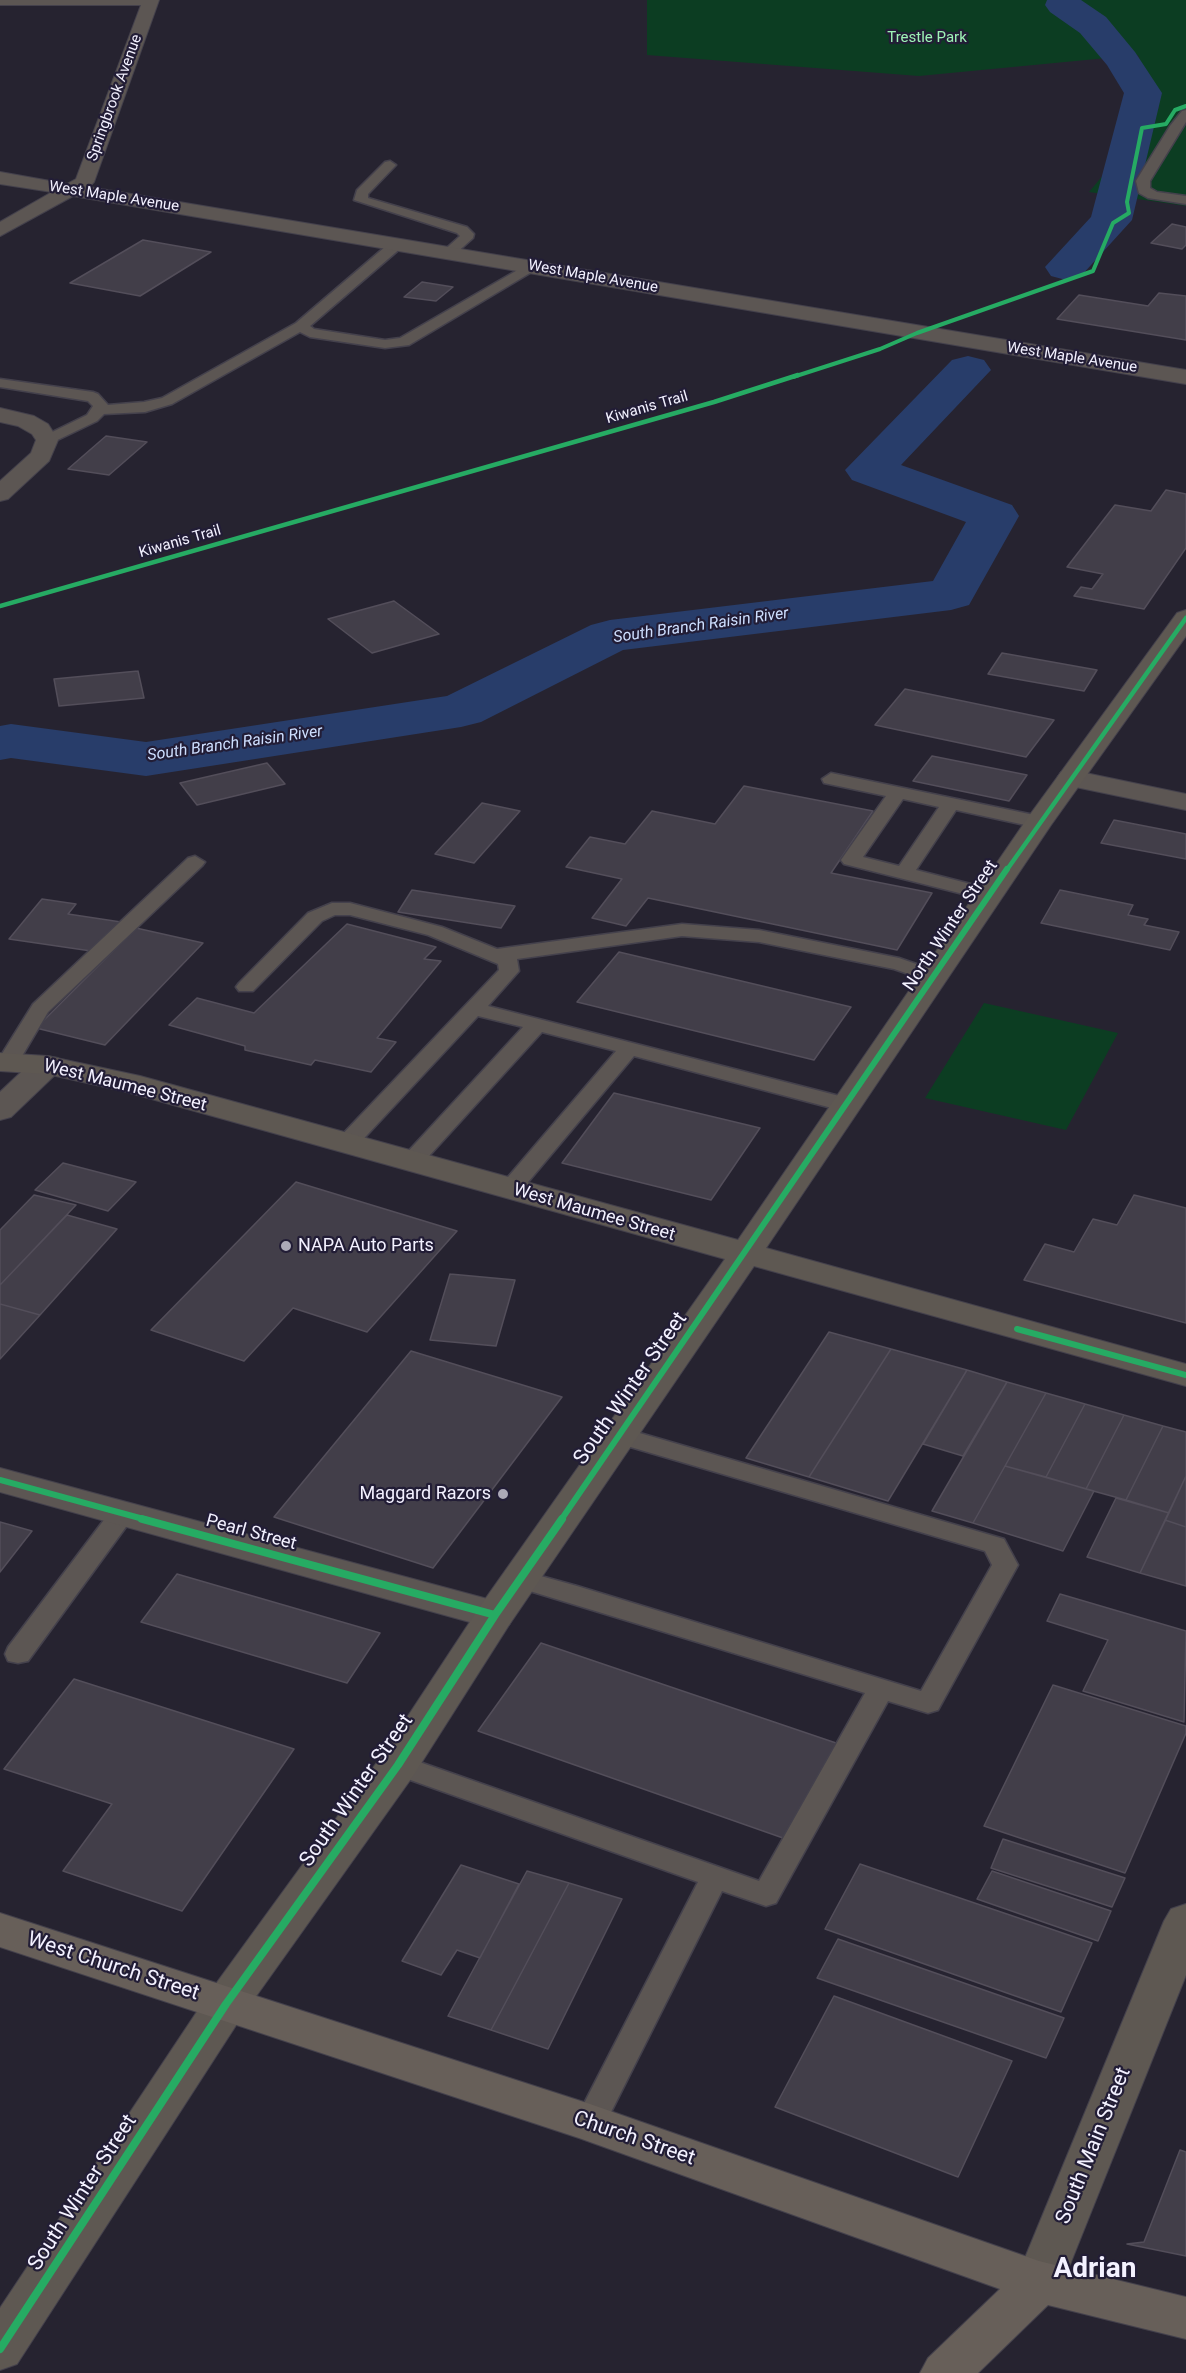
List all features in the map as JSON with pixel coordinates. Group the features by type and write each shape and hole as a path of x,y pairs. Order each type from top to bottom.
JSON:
{"main road":[{"name":"West Church Street","path":"0,1930 226,2004"},
{"name":"Church Street","path":"226,2004 590,2123 1039,2282 1186,2318"},
{"name":"South Main Street","path":"945,2373 1039,2282"}],"street":[{"path":"0,0 151,0"},
{"name":"Springbrook Avenue","path":"0,230 84,182 151,0"},
{"name":"West Maple Avenue","path":"0,178 1186,377"},
{"path":"0,415 26,421 43,435 41,456 0,494"},
{"name":"North Winter Street","path":"745,1255 1039,822 1186,618"},
{"path":"1071,778 1186,802"},
{"name":"West Maumee Street","path":"3,1062 46,1065 129,1083 1186,1375"},
{"path":"0,1110 46,1065"},
{"name":"South Winter Street","path":"0,2349 226,2004 398,1765 519,1579 745,1255"},
{"name":"Pearl Street","path":"0,1480 495,1615"},
{"name":"South Main Street","path":"1039,2282 1186,1922"}],"lane":[{"path":"1186,114 1174,129 1143,181 1144,190 1152,195 1186,200"},
{"path":"390,165 362,193 361,200 462,230 467,234 466,238 448,253"},
{"path":"43,435 92,418 100,410 145,407 167,401 301,326 397,244"},
{"path":"301,326 310,333 385,344 404,342 533,267"},
{"path":"0,383 93,397 101,405 100,410"},
{"path":"831,779 1039,822"},
{"path":"897,794 852,854 851,860 991,895"},
{"path":"904,873 950,805"},
{"path":"3,1062 40,1008 195,862"},
{"path":"246,987 315,917 332,909 350,909 435,931 508,961 509,971 346,1144"},
{"path":"498,955 682,930 759,936 899,964 935,976"},
{"path":"473,1008 847,1105"},
{"path":"411,1162 537,1025"},
{"path":"510,1189 629,1049"},
{"path":"519,1579 928,1703 1005,1565 995,1545 618,1435"},
{"path":"18,1653 122,1514"},
{"path":"398,1765 766,1895 880,1689"},
{"path":"590,2123 715,1877"}],"green space":[{"name":"Trestle Park","path":"647,0 1186,0 1186,206 1089,192 1159,108 1138,55 919,76 647,55"},
{"path":"984,1003 1118,1033 1066,1130 925,1098"}],"building":[{"path":"1172,224 1186,227 1186,245 1182,249 1151,243"},
{"path":"143,240 211,252 140,296 70,283"},
{"path":"422,282 453,287 436,301 404,297"},
{"path":"1159,293 1186,296 1186,340 1057,319 1079,295 1148,306"},
{"path":"106,436 147,442 109,475 68,469"},
{"path":"1166,490 1186,494 1186,548 1144,609 1074,596 1081,587 1092,589 1103,574 1067,567 1115,505 1151,511"},
{"path":"394,601 439,634 372,653 328,619"},
{"path":"1002,653 1097,670 1084,691 988,674"},
{"path":"138,671 144,698 59,706 54,679"},
{"path":"905,689 1054,720 1026,757 875,725"},
{"path":"932,756 1027,775 1009,801 913,781"},
{"path":"267,763 285,784 197,805 180,783"},
{"path":"744,786 873,811 831,873 932,893 897,950 648,898 626,926 592,918 622,879 566,867 590,837 625,844 652,811 715,824"},
{"path":"482,803 520,811 474,863 435,854"},
{"path":"1114,820 1186,834 1186,859 1101,843"},
{"path":"412,890 515,906 501,928 398,912"},
{"path":"1060,890 1133,905 1128,915 1148,919 1144,925 1179,932 1170,950 1041,923"},
{"path":"42,899 76,904 68,914 121,922 98,952 9,939"},
{"path":"347,924 436,947 424,959 441,961 377,1038 396,1042 371,1072 315,1060 311,1065 245,1050 245,1046 169,1025 197,998 254,1013"},
{"path":"136,928 203,943 105,1045 36,1028"},
{"path":"619,952 851,1007 814,1060 577,1002"},
{"path":"614,1093 760,1128 711,1200 562,1163"},
{"path":"63,1163 136,1182 108,1211 35,1190"},
{"path":"296,1182 457,1231 367,1332 293,1308 244,1361 151,1330"},
{"path":"34,1195 76,1205 0,1285 0,1230"},
{"path":"1134,1195 1186,1208 1186,1323 1024,1280 1045,1244 1074,1252 1093,1219 1117,1225"},
{"path":"67,1215 117,1229 40,1315 0,1304 0,1285"},
{"path":"450,1274 515,1280 496,1346 430,1340"},
{"path":"0,1304 40,1315 0,1359"},
{"path":"829,1332 891,1349 809,1477 746,1458"},
{"path":"891,1349 967,1370 888,1501 809,1477"},
{"path":"411,1351 562,1397 433,1568 274,1517"},
{"path":"967,1370 1007,1382 963,1456 923,1444"},
{"path":"1007,1382 1046,1393 973,1523 932,1511"},
{"path":"1046,1393 1085,1404 1046,1477 1005,1466"},
{"path":"1085,1404 1124,1415 1086,1489 1046,1477"},
{"path":"1124,1415 1163,1426 1126,1500 1086,1489"},
{"path":"1163,1426 1186,1432 1186,1476 1169,1513 1126,1500"},
{"path":"1005,1466 1094,1491 1063,1551 973,1523"},
{"path":"1186,1476 1186,1527 1165,1520"},
{"path":"1116,1498 1169,1513 1140,1573 1087,1557"},
{"path":"1165,1520 1186,1527 1186,1586 1140,1573"},
{"path":"0,1522 32,1531 0,1572"},
{"path":"177,1574 380,1633 347,1683 141,1622"},
{"path":"1060,1594 1186,1631 1184,1722 1083,1691 1108,1640 1047,1621"},
{"path":"541,1643 839,1744 783,1838 478,1731"},
{"path":"74,1679 294,1749 182,1911 63,1871 112,1804 4,1769"},
{"path":"1053,1685 1186,1726 1186,1733 1125,1873 984,1826"},
{"path":"1003,1839 1125,1878 1112,1907 991,1868"},
{"path":"860,1864 1092,1943 1061,2012 825,1929"},
{"path":"461,1865 519,1884 480,1958 457,1950 441,1975 402,1961"},
{"path":"527,1871 569,1883 491,2030 448,2016"},
{"path":"992,1871 1111,1911 1098,1941 977,1899"},
{"path":"569,1883 622,1899 548,2049 491,2030"},
{"path":"838,1939 1064,2018 1046,2058 817,1978"},
{"path":"834,1996 1012,2061 958,2177 775,2107"},
{"path":"1180,2150 1186,2152 1186,2256 1127,2244 1144,2242"}],"waterway":[{"name":"South Branch Raisin River","path":"1064,0 1062,5 1093,25 1122,60 1143,93 1111,220 1066,267"},
{"name":"South Branch Raisin River","path":"0,743 11,741 146,759 461,710 610,636 951,594 994,516 869,470 968,370"}],"cycle path":[{"name":"Kiwanis Trail","path":"0,606 714,402 880,349 917,333 1093,271 1113,223 1129,213 1127,202 1142,128 1166,124 1175,110 1186,106"},
{"path":"0,2349 226,2004 398,1765 495,1615 745,1255 1039,822 1186,618"},
{"path":"1017,1329 1186,1375"},
{"path":"0,1480 495,1615"}],"place":[{"name":"NAPA Auto Parts","path":"286,1246"},
{"name":"Maggard Razors","path":"503,1494"}],"district":[{"name":"Adrian","path":"1095,2270"}]}
